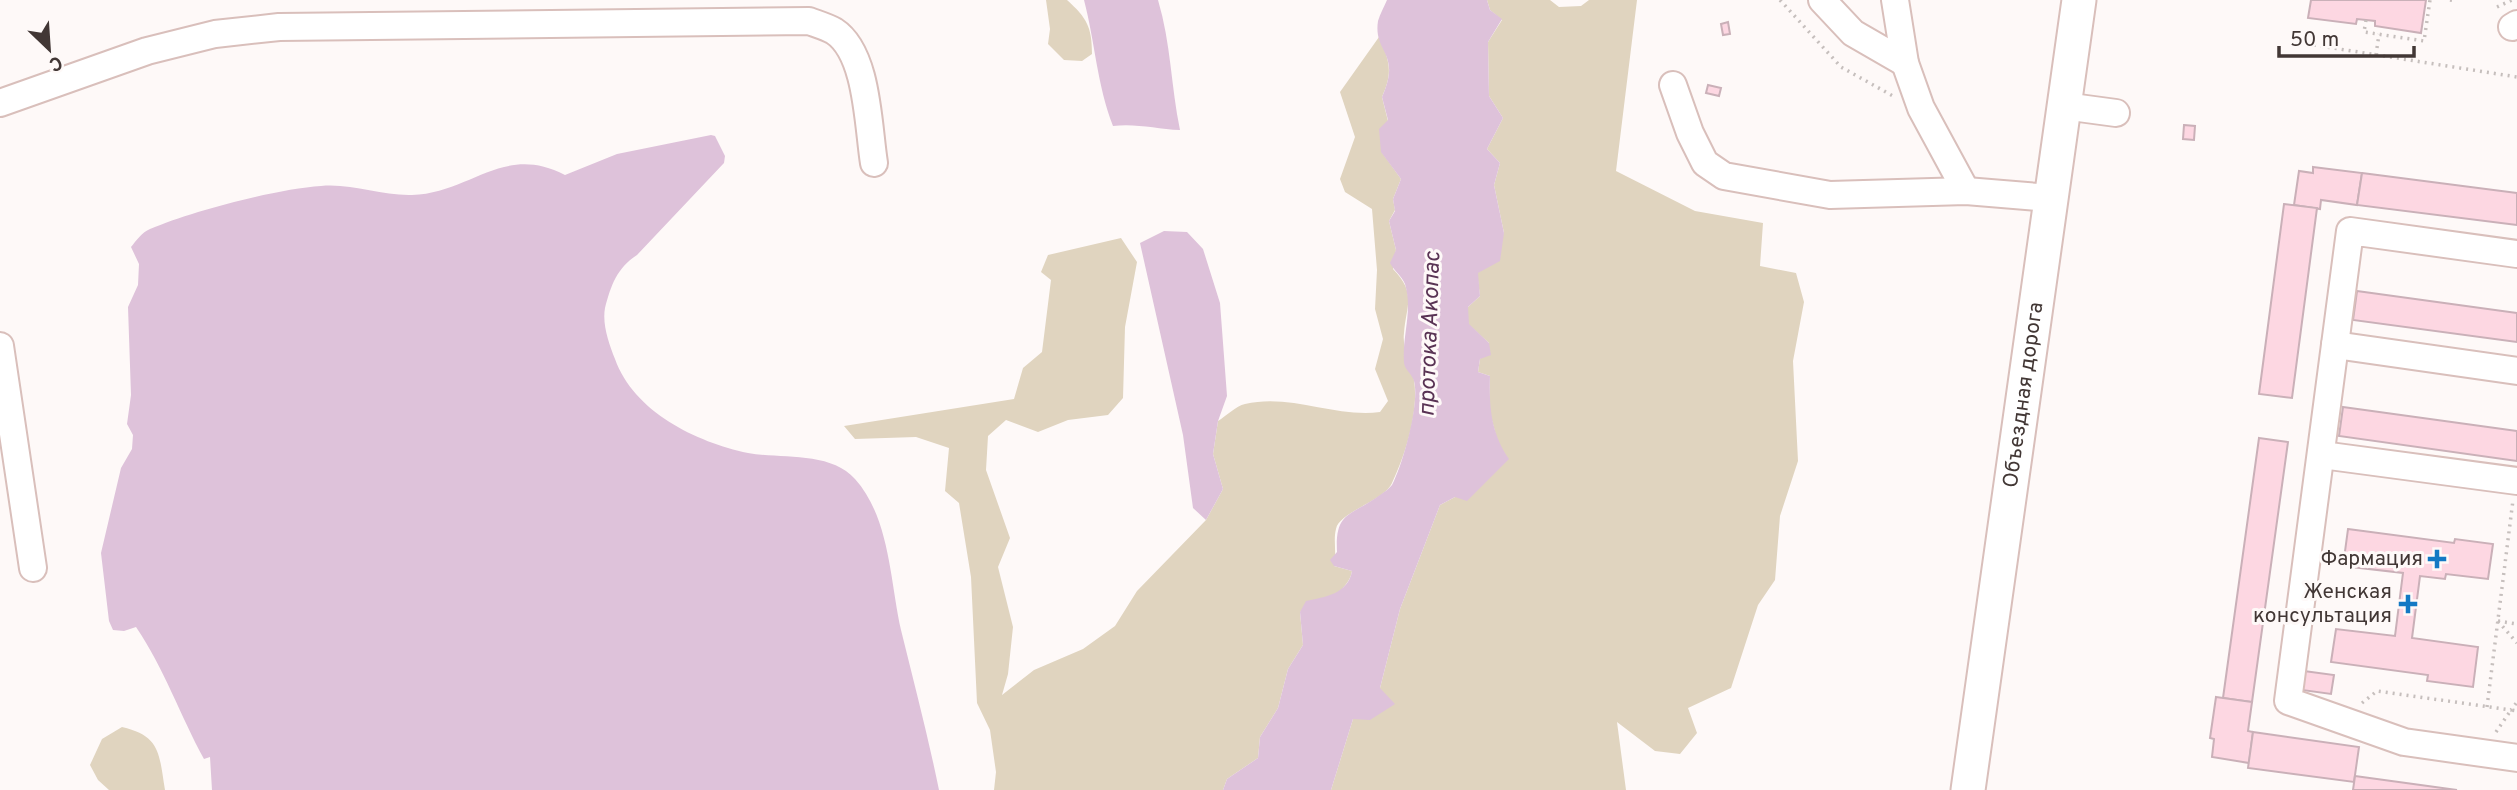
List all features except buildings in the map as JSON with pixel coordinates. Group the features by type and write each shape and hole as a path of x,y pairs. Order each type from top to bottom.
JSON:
{"main road":[{"name":"Объездная дорога","path":"1968,790 2079,0"}],"lane":[{"path":"1822,0 1853,33 1905,63"},
{"path":"1895,0 1905,63 1921,108 1966,191"},
{"path":"0,103 147,51 215,34 279,27 809,21 834,31 849,45 860,69 874,163"},
{"path":"1673,85 1690,133 1705,163 1724,176 1830,195 1966,191 2051,198"},
{"path":"2064,106 2116,113"},
{"path":"2517,254 2350,230 2288,701 2404,742 2517,758"},
{"path":"2336,345 2517,371"},
{"path":"0,346 33,568"},
{"path":"2322,456 2516,481"}],"path":[{"path":"1780,0 1841,68 1921,108"},
{"path":"2366,20 2364,32 2424,41 2430,0"},
{"path":"2450,0 2456,1"},
{"path":"2508,19 2512,0"},
{"path":"2375,55 2379,34"},
{"path":"2314,45 2517,76"},
{"path":"2487,707 2516,481"},
{"path":"2498,621 2517,624"},
{"path":"2498,621 2517,643"},
{"path":"2340,719 2378,691 2517,711"},
{"path":"2511,710 2517,702"}],"shaded area":[{"path":"1046,0 1067,0 1079,12 1089,30 1092,54 1082,61 1064,60 1048,44 1050,29"},
{"path":"1487,0 1550,0 1559,7 1581,6 1589,0 1637,0 1616,171 1695,211 1763,223 1760,266 1796,273 1804,302 1793,361 1798,461 1780,516 1775,580 1758,605 1731,688 1688,708 1697,733 1680,754 1655,751 1617,722 1626,790 1331,790 1353,719 1380,688 1400,609 1440,505 1455,497 1498,443 1489,409 1490,376 1478,372 1480,359 1489,343 1468,324 1468,307 1480,296 1477,273 1504,233 1494,185 1500,163 1487,149 1503,118 1489,96 1488,42 1502,20 1490,10"},
{"path":"1379,37 1389,67 1388,81 1382,97 1388,121 1381,151 1401,179 1393,199 1395,210 1389,221 1396,250 1393,269 1408,293 1404,339 1414,380 1413,419 1392,483 1380,495 1345,517 1336,529 1334,566 1352,571 1339,592 1300,612 1303,645 1288,669 1278,708 1260,737 1258,758 1227,779 1223,790 994,790 996,772 990,730 977,703 971,577 959,503 945,491 949,448 916,437 855,439 844,426 1014,399 1023,368 1042,352 1051,280 1041,272 1048,255 1121,238 1137,262 1125,327 1123,398 1108,415 1068,420 1038,432 1006,420 988,436 986,470 1010,538 998,567 1013,627 1008,674 1002,695 1034,670 1083,649 1115,626 1137,591 1206,520 1223,489 1213,454 1218,421 1242,405 1262,401 1363,413 1380,412 1388,401 1375,369 1383,339 1375,309 1377,270 1372,209 1345,192 1340,179 1355,137 1340,92"},
{"path":"122,727 144,736 156,748 165,790 109,790 98,780 90,765 102,739"}],"water":[{"path":"1084,0 1158,0 1166,32 1180,130 1113,126 1103,95"},
{"name":"протока Акопас","path":"1387,0 1487,0 1490,10 1502,19 1488,42 1489,96 1503,118 1487,149 1500,163 1494,185 1504,233 1500,261 1478,273 1480,296 1468,307 1469,324 1489,343 1491,355 1480,359 1478,372 1490,376 1492,419 1498,439 1509,459 1467,501 1455,497 1440,505 1400,609 1380,688 1395,704 1370,720 1353,719 1331,790 1223,790 1227,779 1258,758 1260,737 1278,708 1288,669 1303,645 1300,612 1306,601 1341,590 1350,579 1352,571 1334,566 1330,560 1337,552 1339,529 1346,516 1392,485 1413,418 1414,381 1404,363 1407,294 1404,281 1390,263 1396,250 1389,221 1395,211 1393,199 1401,179 1381,152 1379,129 1388,120 1382,97 1389,71 1388,62 1378,32 1378,21"},
{"path":"715,136 725,156 724,163 624,266 612,285 604,314 610,347 624,378 636,394 669,422 728,448 832,464 845,470 867,495 887,551 901,630 939,790 212,790 210,757 204,759 146,643 136,627 124,631 113,630 109,621 101,553 121,468 132,449 133,435 127,424 131,395 128,307 138,285 139,264 131,247 144,232 168,222 281,191 332,186 412,195 452,187 487,172 523,164 543,167 565,175 617,154"},
{"path":"1164,231 1187,232 1203,249 1220,303 1227,396 1218,421 1213,454 1223,489 1206,520 1193,508 1183,435 1140,243"}],"place":[{"name":"Фармация","path":"2437,559"},
{"name":"Женская консультация","path":"2408,604"}]}
